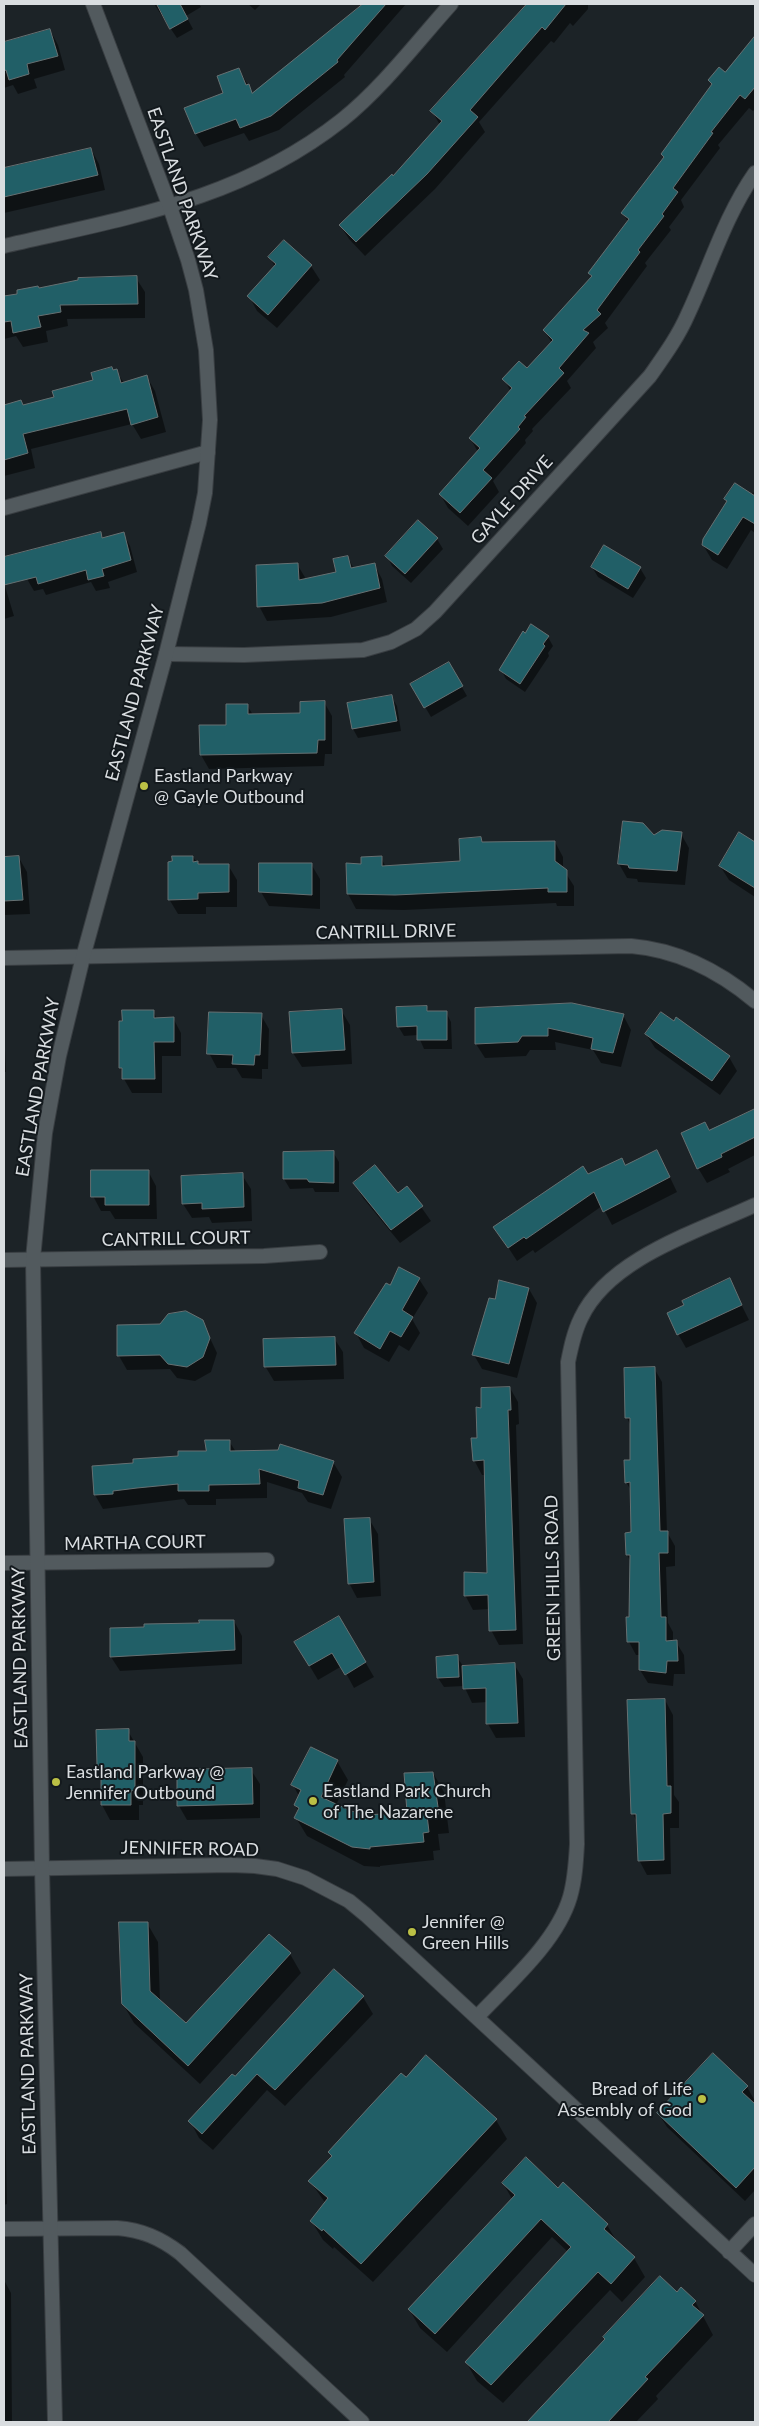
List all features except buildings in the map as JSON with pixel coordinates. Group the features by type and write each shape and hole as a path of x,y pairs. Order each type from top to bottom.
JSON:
{"street":[{"name":"EASTLAND PARKWAY","path":"54,2422 42,1868 32,1260 45,1133 59,1056 82,957 166,654 199,523 205,493 210,420 206,350 196,290 170,207 93,4"},
{"path":"4,246 170,207 254,175 328,130 371,92 451,4"},
{"name":"GAYLE DRIVE","path":"166,654 244,655 364,650 391,642 416,628 429,618 650,376 675,341 688,316 733,210 755,173"},
{"path":"4,508 208,452"},
{"name":"CANTRILL DRIVE","path":"4,958 631,946 669,952 709,968 734,984 755,1001"},
{"name":"GREEN HILLS ROAD","path":"477,2018 550,1937 570,1898 575,1873 577,1834 568,1362 573,1337 581,1316 596,1296 612,1278 633,1262 755,1205"},
{"name":"CANTRILL COURT","path":"32,1260 264,1256 320,1252"},
{"path":"4,1260 32,1260"},
{"name":"MARTHA COURT","path":"4,1563 267,1560"},
{"name":"JENNIFER ROAD","path":"4,1869 231,1865 277,1870 305,1878 341,1896 366,1915 755,2275"},
{"path":"730,2252 755,2224"},
{"path":"4,2229 134,2229 163,2240 180,2253 362,2422"}],"place":[{"name":"Eastland Parkway @ Gayle Outbound","path":"144,786"},
{"name":"Eastland Parkway @ Jennifer Outbound","path":"56,1782"},
{"name":"Eastland Park Church of The Nazarene","path":"313,1801"},
{"name":"Jennifer @ Green Hills","path":"412,1932"},
{"name":"Bread of Life Assembly of God","path":"702,2099"}]}
